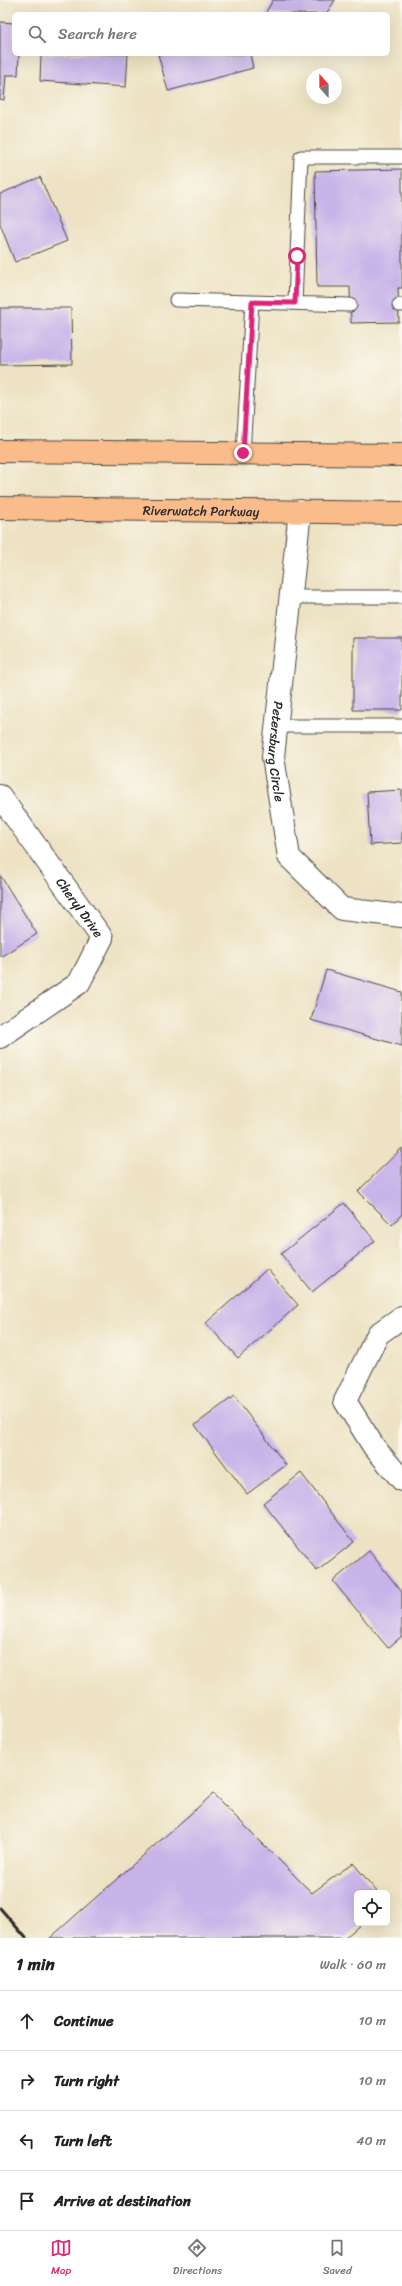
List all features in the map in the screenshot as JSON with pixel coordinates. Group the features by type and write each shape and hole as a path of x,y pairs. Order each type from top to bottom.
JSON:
{"main road":[{"path":"0,451 402,455"},
{"name":"Riverwatch Parkway","path":"0,508 402,513"}],"street":[{"name":"Petersburg Circle","path":"300,511 273,757 289,856 342,909 402,916"},
{"name":"Cheryl Drive","path":"0,796 102,938 79,983 0,1036"},
{"path":"402,1317 378,1334 345,1401 374,1447 402,1480"}],"lane":[{"path":"295,303 301,157 402,157"},
{"path":"176,300 350,304"},
{"path":"243,453 252,302"},
{"path":"291,597 402,597"},
{"path":"276,726 402,726"}],"building":[{"path":"273,0 335,0 327,12 266,12"},
{"path":"0,22 12,23 12,56 19,56 18,75 6,75 4,100 0,99"},
{"path":"41,56 128,56 126,87 40,81"},
{"path":"159,56 250,56 253,68 168,91"},
{"path":"402,169 402,288 398,288 399,322 351,323 350,287 317,287 315,171"},
{"path":"40,177 67,241 15,262 0,224 0,194"},
{"path":"0,308 71,308 72,364 0,365"},
{"path":"353,638 402,638 402,710 353,710"},
{"path":"402,790 402,843 370,845 367,792"},
{"path":"0,875 37,934 0,957"},
{"path":"326,970 402,992 402,1046 311,1020"},
{"path":"402,1148 402,1214 392,1225 358,1191"},
{"path":"344,1203 375,1241 312,1292 281,1254"},
{"path":"267,1269 298,1305 238,1358 206,1323"},
{"path":"234,1396 286,1465 247,1494 195,1425"},
{"path":"301,1473 354,1542 317,1571 263,1503"},
{"path":"369,1551 402,1592 402,1636 388,1648 333,1581"},
{"path":"213,1794 312,1893 353,1863 376,1890 354,1890 354,1926 359,1926 345,1938 50,1938"}],"railway":[{"path":"0,1908 26,1938"}],"route":[{"path":"243,453 248,401 252,302 295,303 297,256"}]}
